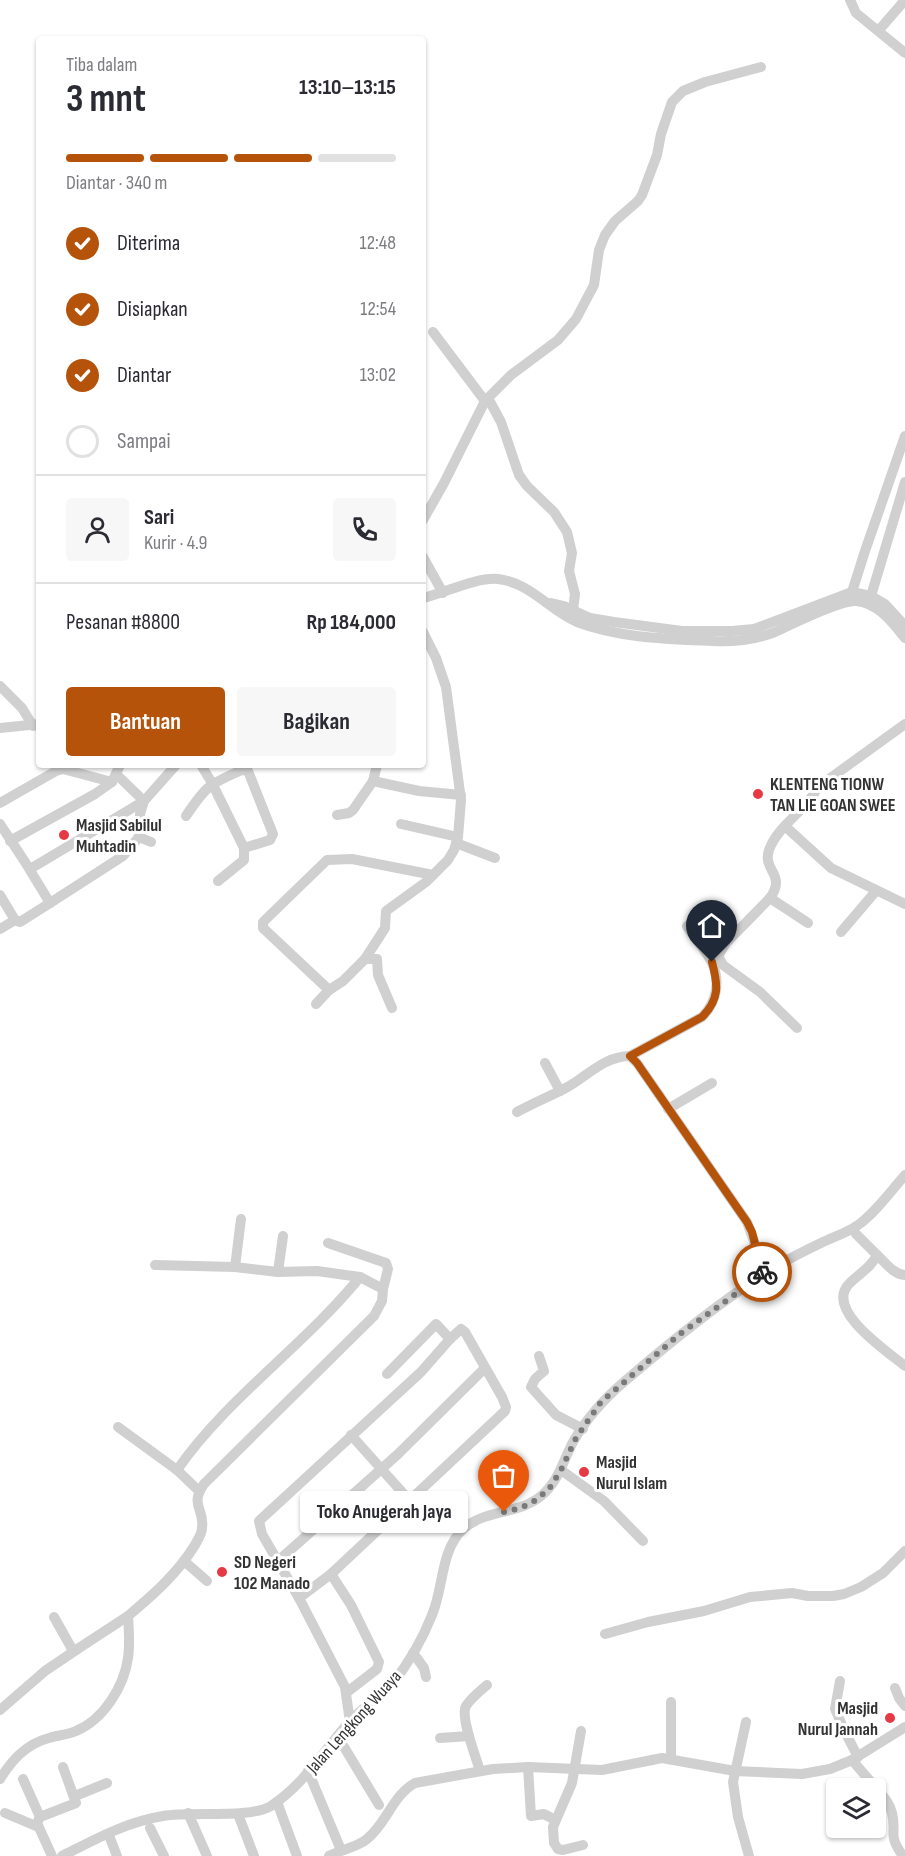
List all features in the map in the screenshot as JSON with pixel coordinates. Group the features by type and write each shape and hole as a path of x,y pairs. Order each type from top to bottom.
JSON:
{"street":[{"path":"850,0 856,13 905,52"},
{"path":"879,30 905,0"},
{"path":"426,515 487,400 511,375 547,350 576,320 594,285 599,250 605,235 615,221 642,195 657,155 663,126 672,102 683,91 705,82 761,67"},
{"path":"433,332 487,400 501,422 519,475 554,512 567,532 572,553 569,571 575,594 573,610"},
{"path":"852,592 905,436"},
{"path":"871,596 905,482"},
{"path":"426,562 443,593"},
{"path":"426,597 481,581 496,579 522,586 563,615 576,621 614,632 639,630 705,632 754,629 852,592 871,596 893,611 905,626"},
{"path":"545,601 590,618 639,630 733,642 774,632 853,601 879,610 905,638"},
{"path":"315,1004 329,990 343,981 365,958 385,928 386,911 426,882 448,860 457,840 461,795 446,687 426,638"},
{"path":"0,686 36,725"},
{"path":"797,1028 760,992 723,965 718,956 726,943 770,898 777,885 776,877 769,866 769,849 786,826 810,802 818,787 905,724"},
{"path":"0,728 36,725"},
{"path":"30,869 144,801 173,768"},
{"path":"203,768 243,848 244,860 218,881"},
{"path":"337,815 349,813 373,781 376,768"},
{"path":"0,803 63,769 116,774 144,801"},
{"path":"186,816 201,794 212,783 242,770 249,772 273,834 270,840 243,848"},
{"path":"10,841 78,804 116,774"},
{"path":"373,781 419,791 461,795"},
{"path":"0,895 15,920 20,922 123,856 139,837 140,814 144,801"},
{"path":"0,824 50,903"},
{"path":"401,824 457,840 495,858"},
{"path":"786,826 831,868 905,904"},
{"path":"139,837 151,842"},
{"path":"329,990 263,928 263,922 327,860 352,859 433,875"},
{"path":"840,932 876,891"},
{"path":"770,898 808,923"},
{"path":"0,928 15,920"},
{"path":"517,1112 560,1091 606,1061 618,1056 630,1056 702,1017 711,1008 716,999 712,962 687,926"},
{"path":"365,958 377,959 378,975 392,1008"},
{"path":"630,1056 684,1128 747,1222 752,1232 762,1275"},
{"path":"545,1063 560,1091"},
{"path":"668,1109 712,1083"},
{"name":"Jalan Lengkong Wuaya","path":"68,1855 128,1824 154,1817 188,1813 238,1814 261,1810 277,1802 308,1772 350,1722 391,1684 412,1653 433,1614 446,1558 451,1545 464,1529 488,1515 521,1508 536,1500 552,1485 572,1445 601,1402 680,1334 762,1275 786,1260 857,1226 868,1217 905,1175"},
{"name":"Jalan Lengkong Wuaya","path":"593,1416 686,1337 757,1285 801,1260 856,1234 873,1221 905,1183"},
{"path":"235,1267 241,1219"},
{"path":"856,1234 892,1270 905,1275"},
{"path":"278,1272 283,1236"},
{"path":"0,1710 45,1671 128,1616 167,1582 184,1561 202,1532 202,1521 197,1502 199,1491 223,1464 374,1316 382,1301 388,1269 386,1263 328,1243"},
{"path":"877,1255 874,1261 847,1286 842,1301 850,1317 873,1341 905,1366"},
{"path":"155,1265 235,1267 278,1272 317,1271 360,1277 383,1289"},
{"path":"177,1470 213,1423 301,1341 360,1277"},
{"path":"387,1374 436,1324 450,1340"},
{"path":"299,1598 331,1574 505,1411 506,1407 502,1397 470,1339 461,1329 421,1372 259,1521 262,1534 299,1598 346,1693 350,1722"},
{"path":"539,1356 544,1371 535,1379 531,1387 556,1416 583,1429"},
{"path":"278,1561 381,1469 485,1368"},
{"path":"118,1427 177,1470 199,1491"},
{"path":"351,1435 410,1500"},
{"path":"561,1470 604,1501 643,1541"},
{"path":"605,1634 648,1622 704,1611 750,1597 792,1593 833,1596 844,1594 861,1587 883,1573 905,1551"},
{"path":"184,1561 207,1581"},
{"path":"331,1574 351,1605 379,1662 377,1669 346,1693"},
{"path":"0,1779 15,1757 28,1747 85,1727 108,1705 118,1688 128,1659 128,1616"},
{"path":"54,1617 72,1649 76,1650"},
{"path":"412,1653 424,1668 426,1677"},
{"path":"840,1681 835,1709 855,1759 869,1778"},
{"path":"480,1770 469,1736 465,1707 487,1685"},
{"path":"895,1688 905,1706"},
{"path":"671,1702 671,1758"},
{"path":"746,1722 734,1782 738,1817 749,1856"},
{"path":"329,1856 366,1841 405,1789 415,1783 480,1770 528,1767 602,1770 654,1759 671,1758 735,1771 802,1774 830,1768 855,1759 905,1727"},
{"path":"581,1731 576,1769 555,1820 553,1834 557,1848 563,1850 583,1845"},
{"path":"440,1738 469,1736"},
{"path":"338,1737 379,1805"},
{"path":"5,1813 38,1822 75,1804 75,1796 63,1767"},
{"path":"528,1767 531,1816 544,1814 555,1820"},
{"path":"308,1772 341,1850"},
{"path":"23,1779 52,1856"},
{"path":"75,1796 107,1783"},
{"path":"886,1799 892,1814 894,1843 903,1856"},
{"path":"277,1802 297,1856"},
{"path":"188,1813 207,1856"},
{"path":"238,1814 254,1856"},
{"path":"150,1828 164,1856"},
{"path":"110,1838 117,1856"}],"way so far":[{"path":"504,1512 521,1508 536,1500 549,1489 576,1438 601,1402 680,1334 762,1275 762,1272"}],"place":[{"name":"KLENTENG TIONW TAN LIE GOAN SWEE","path":"758,794"},
{"name":"Masjid Sabilul Muhtadin","path":"64,835"},
{"name":"Masjid Nurul Islam","path":"584,1472"},
{"name":"Toko Anugerah Jaya","path":"504,1512"},
{"name":"SD Negeri 102 Manado","path":"222,1572"},
{"name":"Masjid Nurul Jannah","path":"890,1718"}],"route":[{"path":"712,962 715,972 716,999 711,1008 702,1017 630,1056 684,1128 747,1222 752,1232 762,1272"}]}
